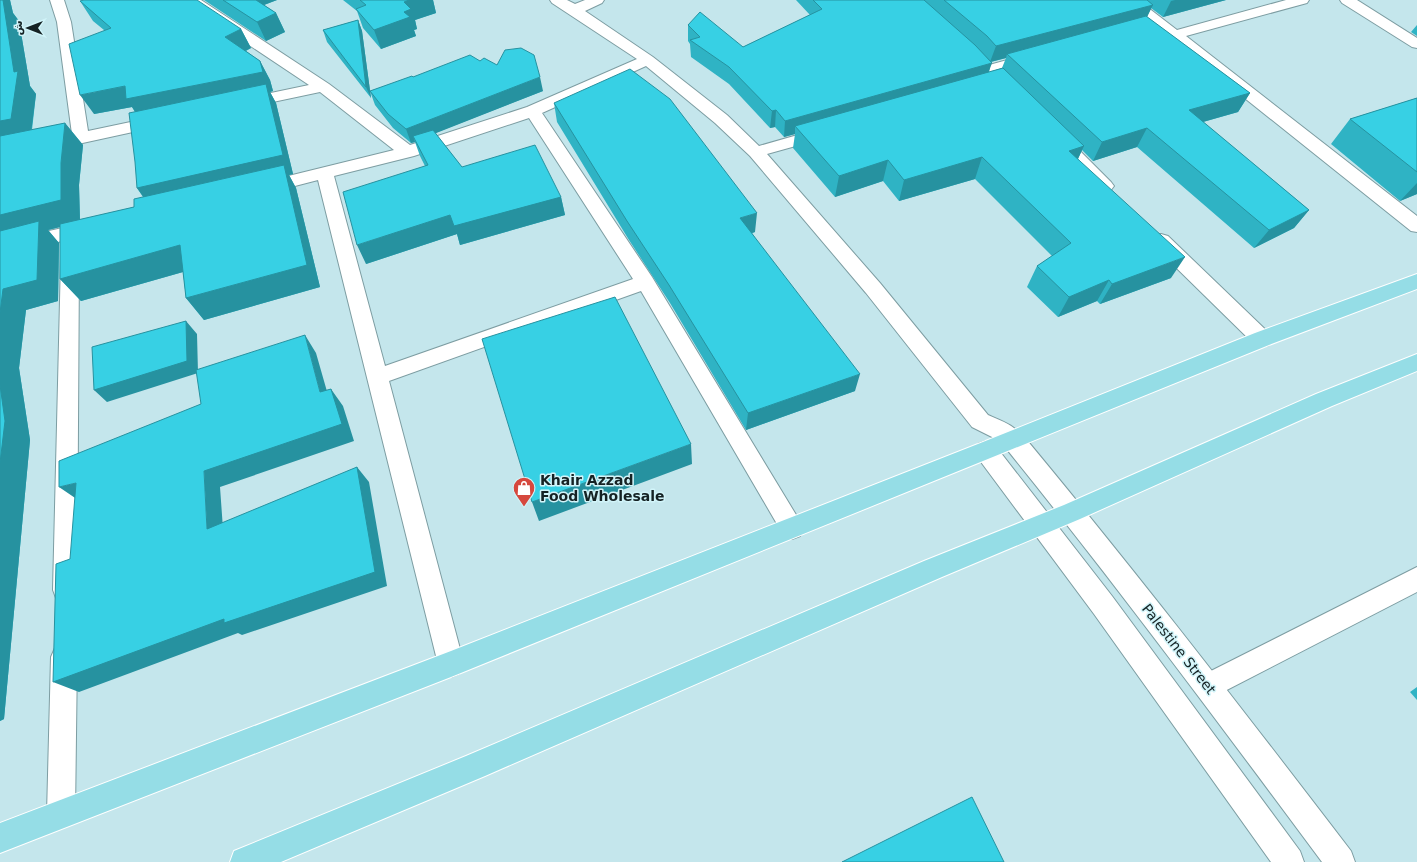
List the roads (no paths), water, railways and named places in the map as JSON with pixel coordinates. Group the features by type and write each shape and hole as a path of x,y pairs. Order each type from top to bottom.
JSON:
{"main road":[{"path":"0,838 451,664 1014,440 1262,339 1417,281"},
{"path":"245,862 490,760 1072,512 1317,403 1417,362"}],"street":[{"path":"58,0 64,22 81,137"},
{"path":"191,0 323,87 408,152"},
{"path":"557,0 648,60 721,119 756,152 873,288 980,421 981,435 986,451 1103,605 1289,862"},
{"path":"574,10 597,0"},
{"path":"1129,0 1152,25 1175,34 1417,226"},
{"path":"1175,34 1302,0"},
{"path":"1347,0 1417,44"},
{"path":"976,57 989,77 1047,54"},
{"path":"248,192 325,174 408,152 533,111 648,60"},
{"path":"229,106 323,87"},
{"path":"533,111 644,282 792,528"},
{"path":"0,155 175,118"},
{"path":"1045,127 1119,199"},
{"path":"756,152 840,128"},
{"path":"325,174 451,664"},
{"path":"0,249 101,226"},
{"path":"1148,227 1262,339"},
{"path":"65,614 70,233"},
{"path":"377,377 644,282"},
{"name":"Palestine Street","path":"980,421 1002,431 1014,440 1208,686 1340,862"},
{"path":"1208,686 1417,579"},
{"path":"61,814 64,638"}],"place":[{"name":"Khair Azzad Food Wholesale","path":"524,508"}]}
